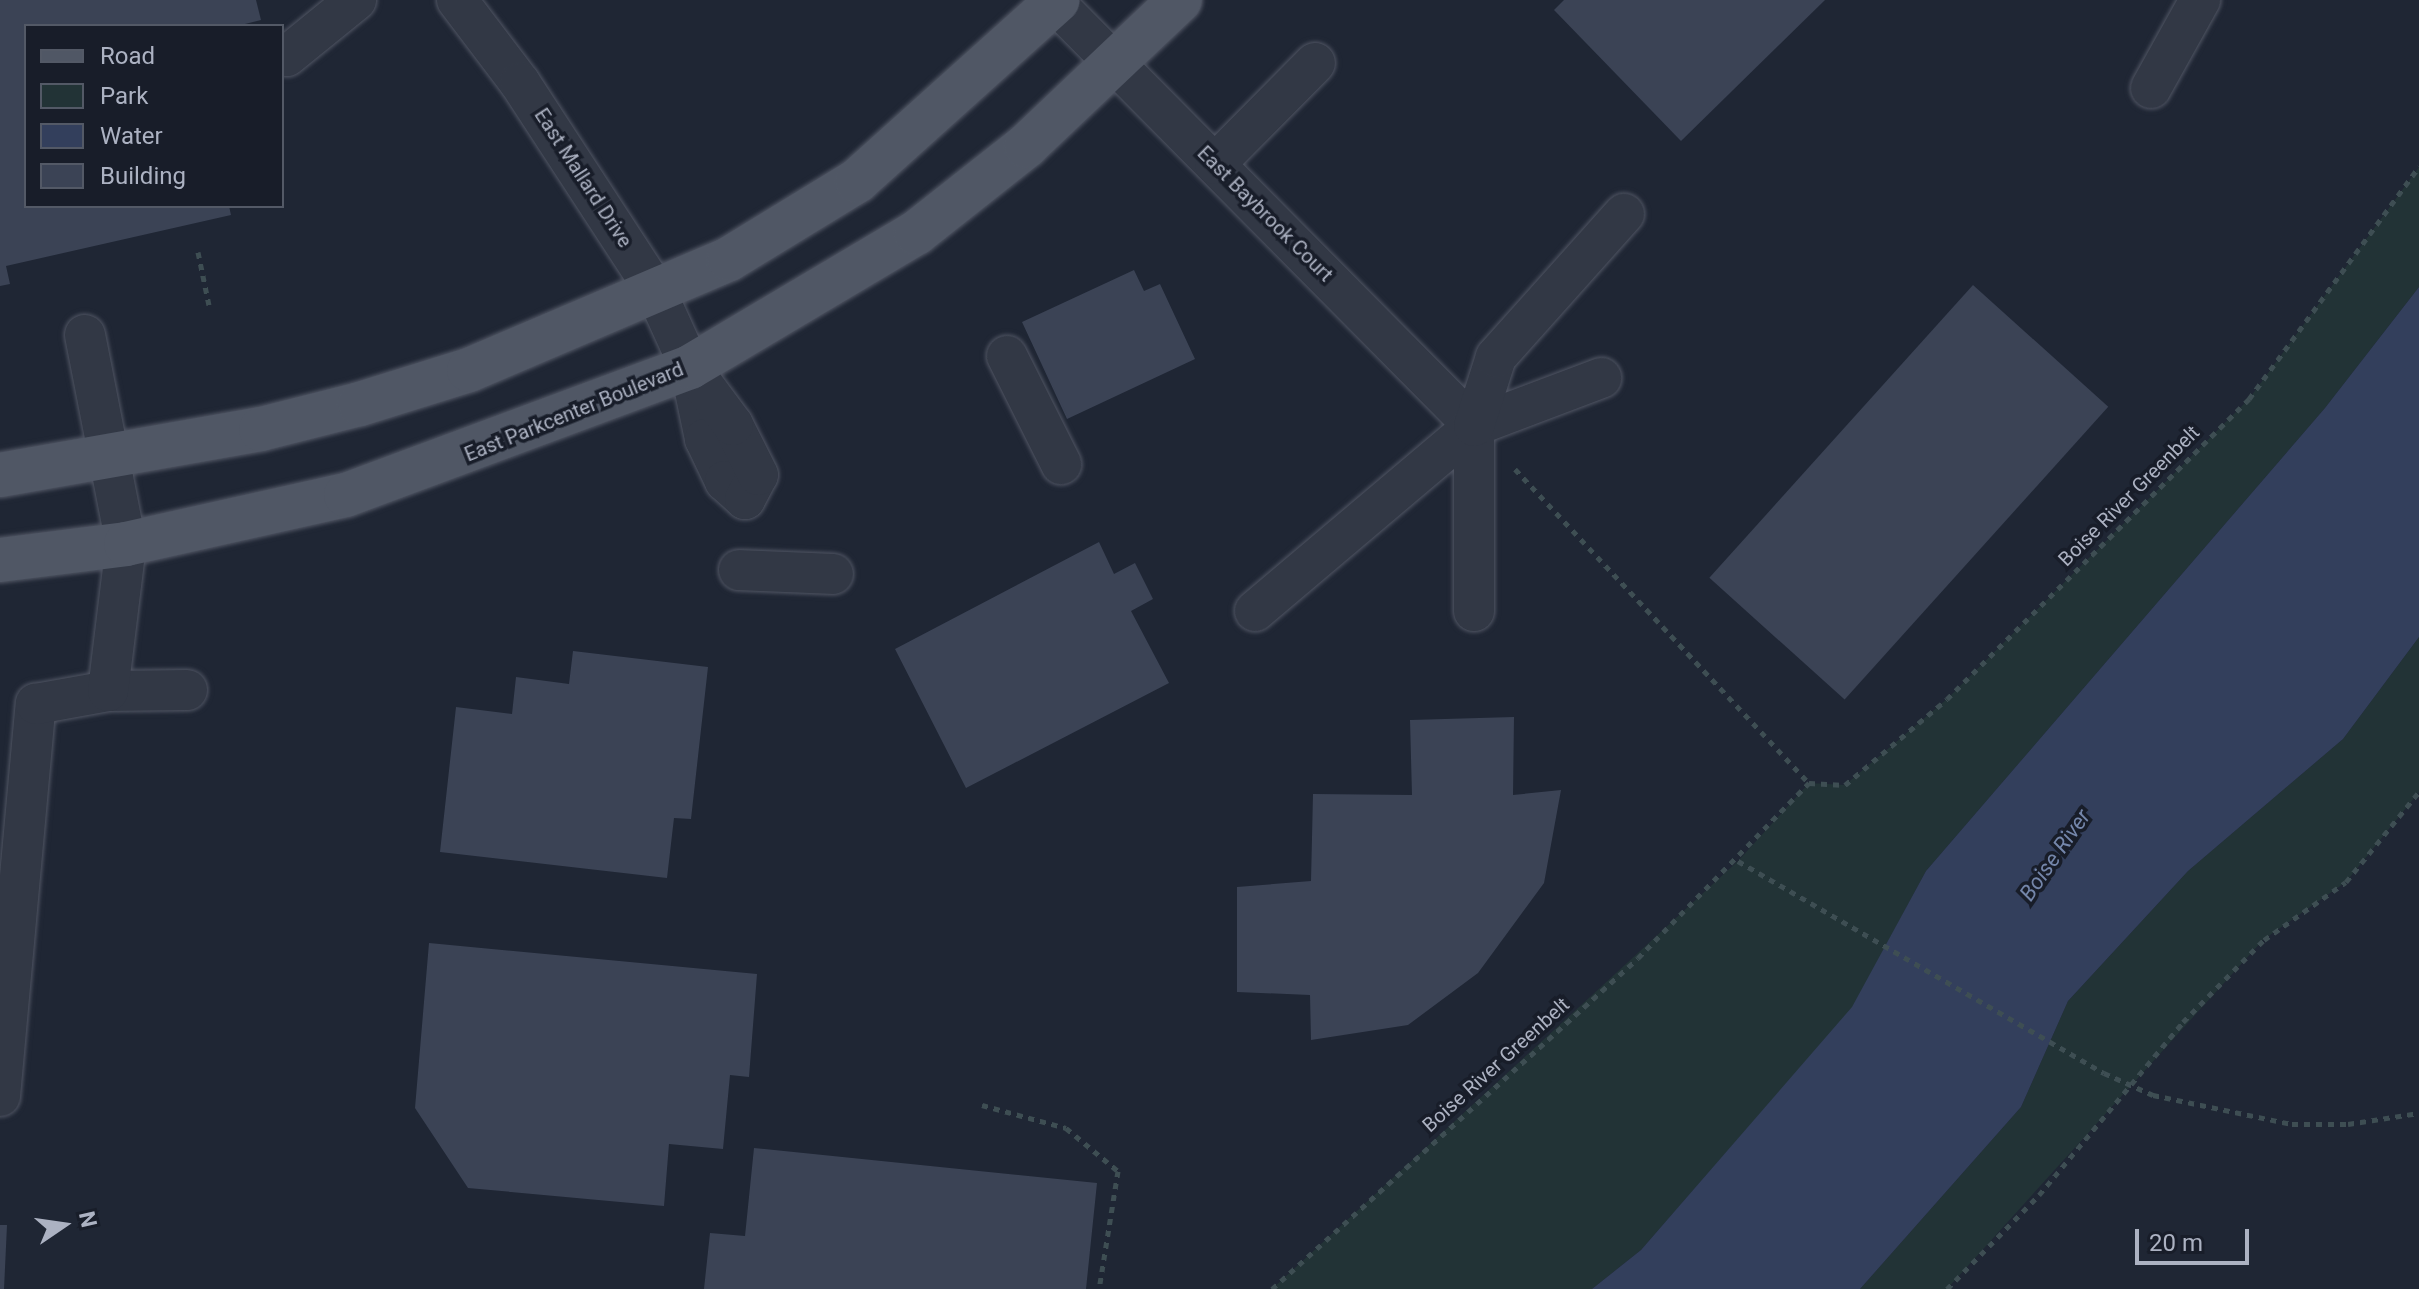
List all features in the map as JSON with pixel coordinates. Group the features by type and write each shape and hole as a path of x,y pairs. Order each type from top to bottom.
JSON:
{"main road":[{"name":"East Parkcenter Boulevard","path":"0,560 126,544 346,495 690,367 916,233 1116,65 1180,0"},
{"path":"0,475 109,456 360,404 469,370 656,292 729,259 857,181 1056,2"}],"street":[{"path":"287,56 356,0"},
{"name":"East Mallard Drive","path":"457,0 520,83 656,292 690,367"},
{"path":"2151,88 2200,0"},
{"name":"East Baybrook Court","path":"1056,2 1474,426"},
{"path":"1215,164 1315,63"},
{"path":"1474,611 1474,426 1496,357 1624,214"},
{"path":"85,335 126,544 108,691"},
{"path":"1007,356 1061,464"},
{"path":"1255,611 1474,426 1601,378"},
{"path":"739,570 833,574"},
{"path":"0,1096 36,704 108,691 187,690"}],"path":[{"name":"Boise River Greenbelt","path":"1272,1289 1738,861 1809,783 1845,785 1947,699 2249,399 2419,167"},
{"path":"198,252 209,305"},
{"path":"1515,469 1809,783"},
{"path":"1947,1289 2264,940 2346,882 2419,792"},
{"path":"1738,861 2131,1085 2228,1115 2292,1124 2348,1124 2419,1113"},
{"path":"982,1105 1066,1128 1118,1171 1099,1289"}],"green space":[{"path":"2419,167 2419,287 2325,408 1926,871 1853,1007 1641,1250 1592,1289 1272,1289 1738,861 1809,783 1845,785 1947,699 2249,399"},
{"path":"2419,637 2419,792 2346,882 2263,940 1947,1289 1860,1289 2021,1107 2068,1001 2188,871 2343,739"}],"water":[{"name":"Boise River","path":"2419,287 2419,637 2343,739 2188,871 2068,1001 2021,1107 1860,1289 1592,1289 1641,1250 1852,1007 1926,871 2325,408"}],"building":[{"path":"0,0 256,0 261,20 245,24 24,24 24,208 229,208 231,215 6,266 10,284 0,286"},
{"path":"1564,0 1825,0 1681,141 1554,10"},
{"path":"1134,270 1144,291 1160,284 1195,359 1067,419 1022,322"},
{"path":"1973,285 2108,407 1845,700 1709,578"},
{"path":"1099,542 1114,574 1135,563 1153,599 1131,611 1169,683 966,788 895,649"},
{"path":"573,651 708,667 691,819 674,818 667,878 440,852 456,707 512,714 516,677 569,684"},
{"path":"1514,717 1513,795 1561,790 1544,883 1478,973 1408,1025 1311,1040 1310,995 1237,992 1237,887 1311,881 1313,794 1412,795 1410,720"},
{"path":"429,943 757,974 749,1077 730,1075 723,1149 669,1144 664,1206 468,1188 415,1108"},
{"path":"754,1148 1097,1183 1086,1289 704,1289 710,1233 745,1236"},
{"path":"0,1225 7,1225 4,1289 0,1289"}]}
